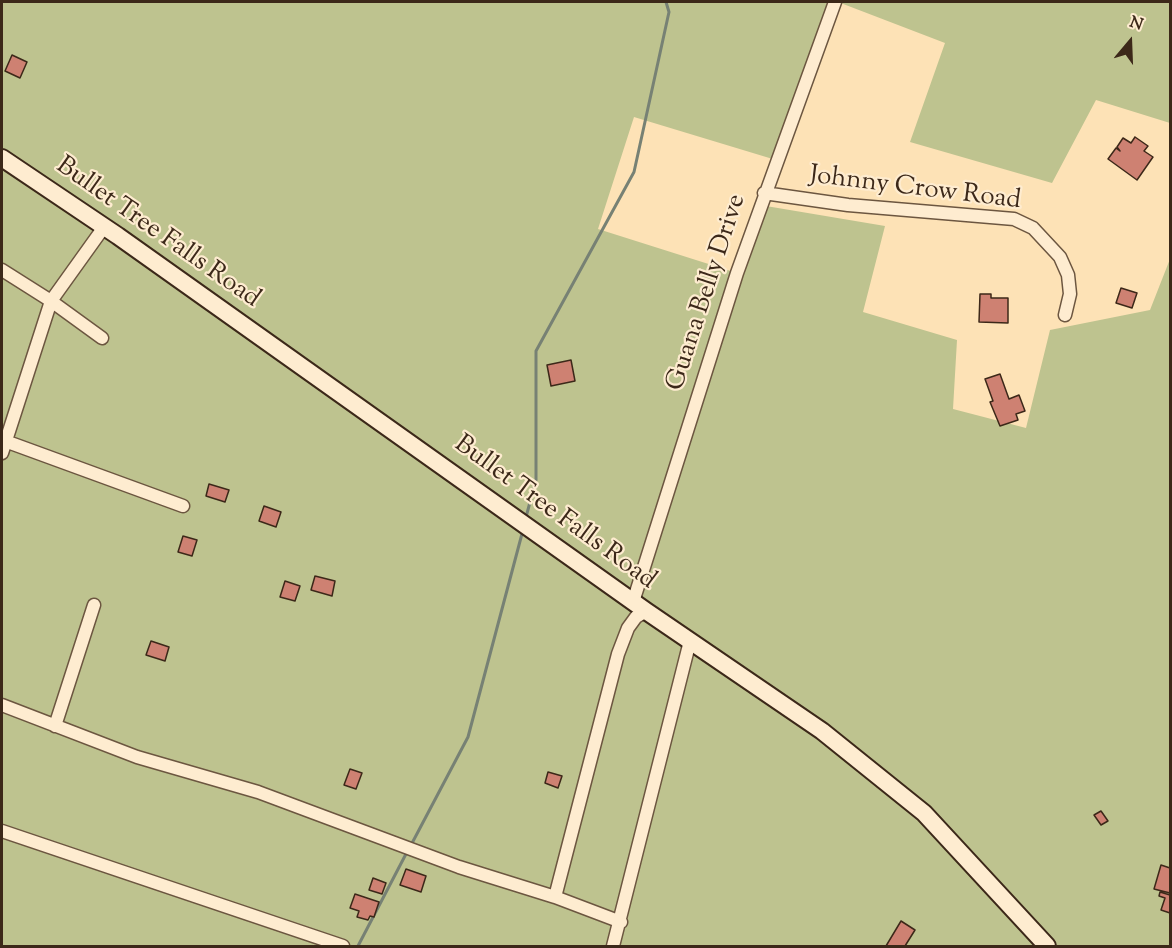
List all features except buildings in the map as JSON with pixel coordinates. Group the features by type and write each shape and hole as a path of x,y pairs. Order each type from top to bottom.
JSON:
{"main road":[{"name":"Bullet Tree Falls Road","path":"2,158 104,226 639,606 822,731 924,813 1047,946"}],"street":[{"name":"Guana Belly Drive","path":"639,606 764,194 835,2"},
{"name":"Johnny Crow Road","path":"764,194 848,205 1014,219 1033,228 1060,257 1068,275 1070,294 1065,315"},
{"path":"104,226 51,301 3,447 183,506"},
{"path":"2,270 51,301 102,338"},
{"path":"55,726 94,605"},
{"path":"555,897 618,654 639,606"},
{"path":"613,946 621,922 690,641"},
{"path":"2,705 136,757 258,792 459,867 555,897 621,922"},
{"path":"2,831 343,946"}],"green space":[{"path":"2,2 835,2 776,160 634,117 598,229 737,273 760,205 885,226 863,312 957,340 953,409 1026,428 1050,330 1150,310 1170,259 1170,946 2,946"},
{"path":"838,2 1170,2 1170,123 1096,100 1052,183 910,142 945,43"}],"waterway":[{"path":"526,517 536,480 536,351 634,172 669,12 666,2"},
{"path":"410,847 468,737 523,530"},
{"path":"358,946 407,852"}]}
